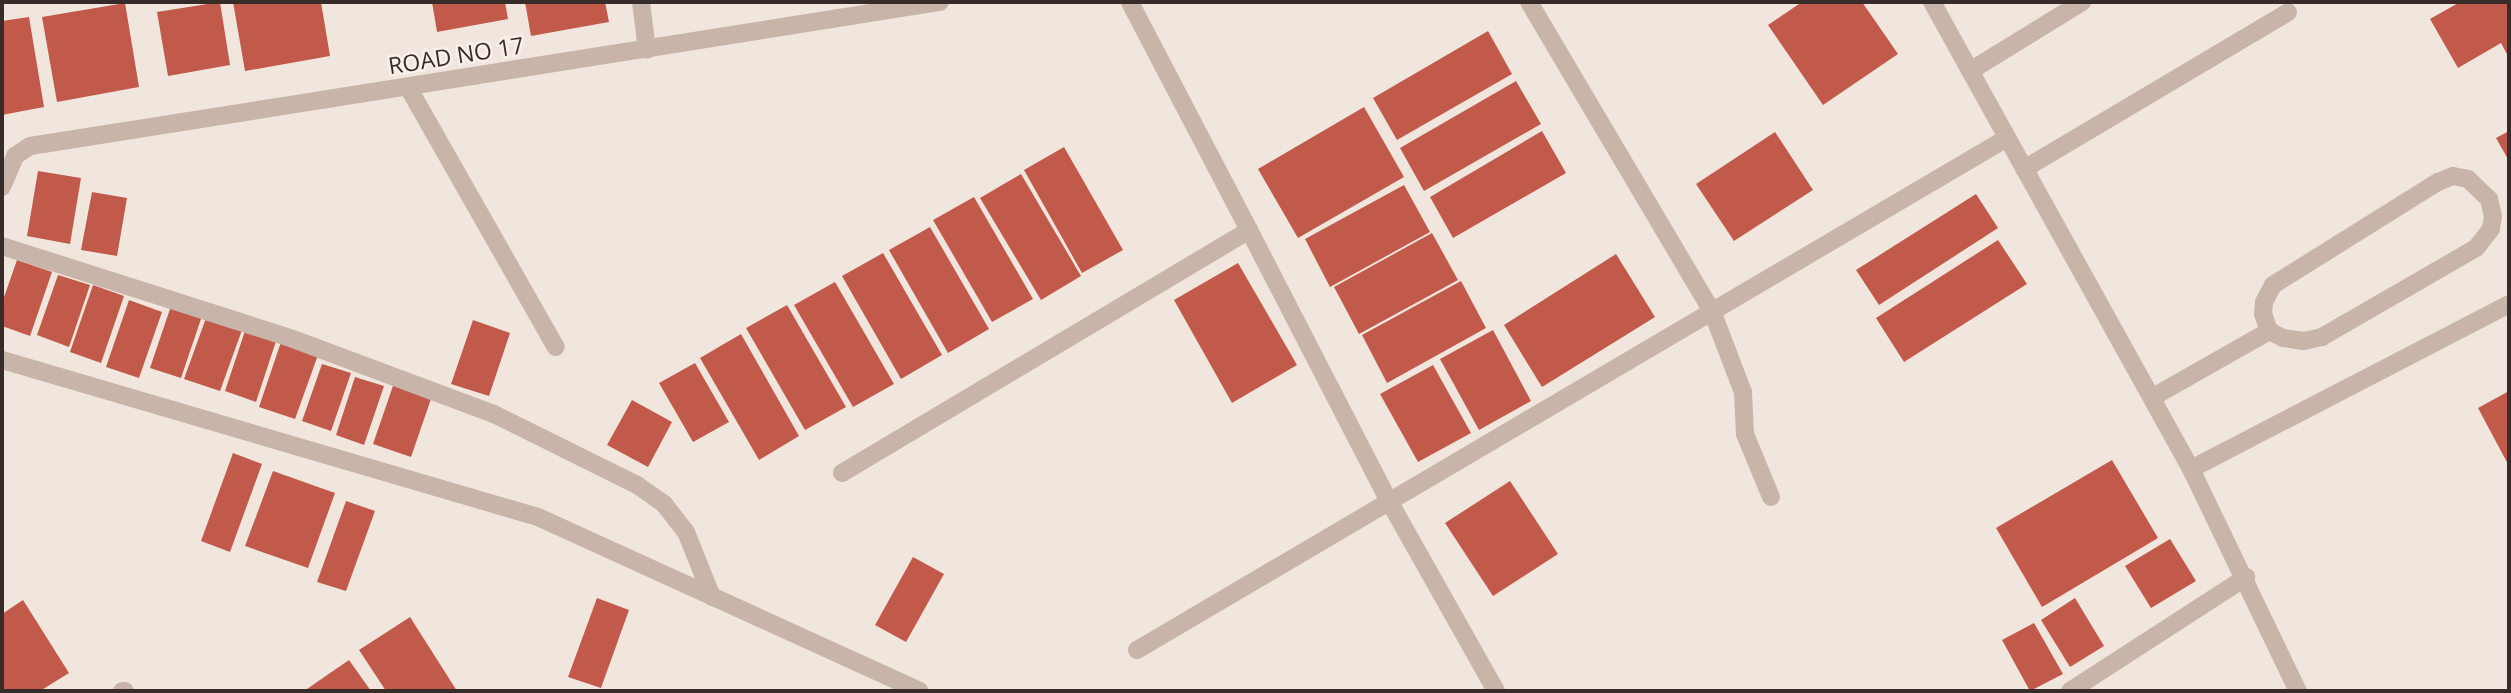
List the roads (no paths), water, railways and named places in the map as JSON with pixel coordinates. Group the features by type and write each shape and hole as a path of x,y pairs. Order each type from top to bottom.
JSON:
{"street":[{"path":"641,2 647,50"},
{"name":"ROAD NO 17","path":"2,187 15,156 30,146 940,2"},
{"path":"1130,2 1389,501 1496,691"},
{"path":"1529,2 1712,311 1743,392 1745,434 1771,498"},
{"path":"1932,2 2153,397 2246,577 2298,691"},
{"path":"1970,71 2082,2"},
{"path":"2024,169 2288,12"},
{"path":"408,87 556,347"},
{"path":"1137,650 2007,138"},
{"path":"2452,177 2468,179 2489,199 2493,216 2491,229 2476,248 2322,337 2303,341 2283,338 2269,331 2263,314 2264,302 2273,285 2438,182 2452,177"},
{"path":"842,473 1249,230"},
{"path":"2,246 293,339 494,414 578,455 637,485 664,504 686,532 712,597"},
{"path":"2191,469 2509,304"},
{"path":"2153,397 2269,331"},
{"path":"2,360 538,517 919,691"},
{"path":"2070,691 2246,577"}]}
